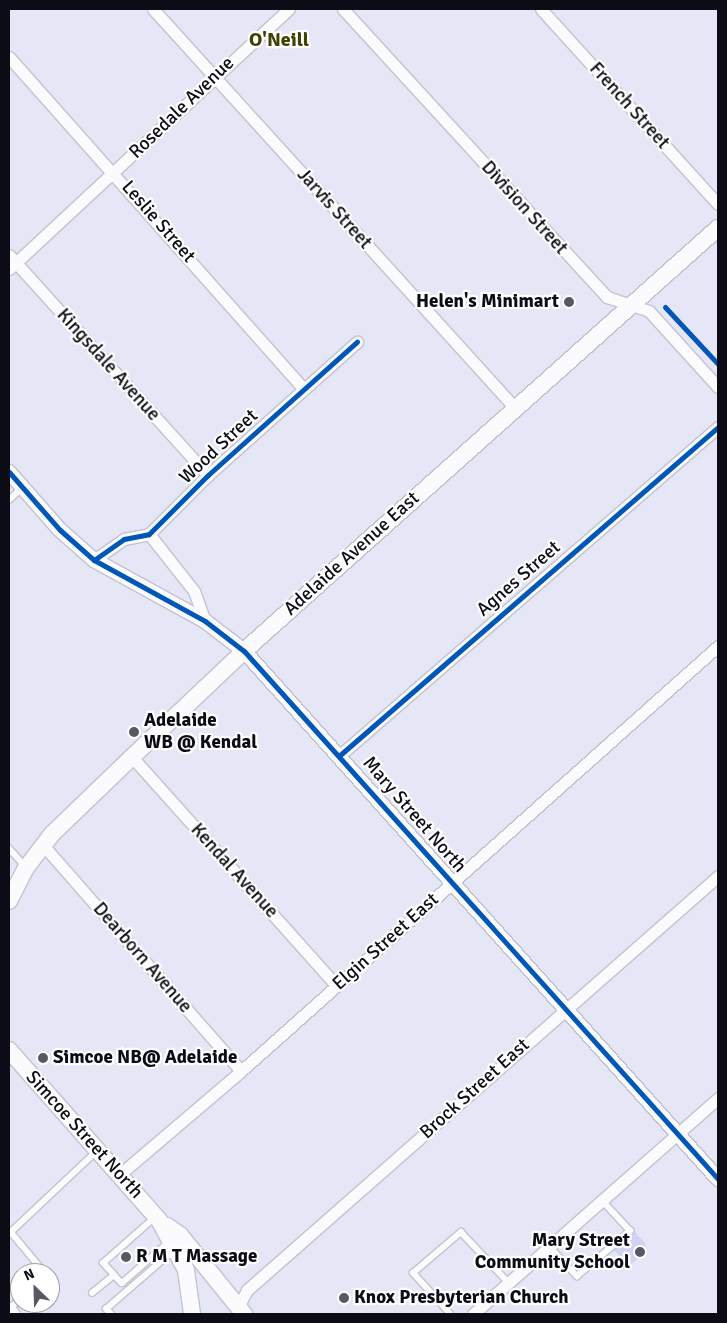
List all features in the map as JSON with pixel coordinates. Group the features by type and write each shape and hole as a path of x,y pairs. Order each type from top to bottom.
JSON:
{"main road":[{"name":"Adelaide Avenue East","path":"9,898 26,868 43,845 244,650 718,228"},
{"name":"Simcoe Street North","path":"10,1055 157,1218 186,1270 193,1309"},
{"name":"Simcoe Street North","path":"157,1218 180,1235 237,1312"}],"street":[{"name":"Jarvis Street","path":"153,9 515,408"},
{"name":"Rosedale Avenue","path":"11,262 114,173 214,77 289,9"},
{"name":"Division Street","path":"343,9 572,262 607,298 649,311 718,387"},
{"name":"French Street","path":"540,9 718,204"},
{"name":"Leslie Street","path":"9,57 304,389"},
{"name":"Kingsdale Avenue","path":"11,262 208,475"},
{"name":"Wood Street","path":"149,534 208,475 357,342"},
{"name":"Agnes Street","path":"340,755 718,427"},
{"name":"Mary Street North","path":"9,472 60,530 94,560 205,621 244,650 679,1133 718,1179"},
{"path":"94,560 124,540 149,534 194,591 205,621"},
{"name":"Elgin Street East","path":"119,1175 337,986 718,646"},
{"name":"Kendal Avenue","path":"132,757 337,986"},
{"name":"Dearborn Avenue","path":"43,845 240,1071"},
{"name":"Brock Street East","path":"237,1312 248,1290 566,1007 718,876"},
{"path":"473,1314 718,1098"},
{"path":"9,1308 14,1314"}],"lane":[{"path":"9,500 22,487"},
{"path":"9,848 26,868"},
{"path":"36,1263 10,1233 97,1151"},
{"path":"550,1247 577,1276 630,1232 602,1201"},
{"path":"157,1218 103,1263 122,1284 173,1244"},
{"path":"450,1314 413,1273 460,1232 509,1283"},
{"path":"111,1314 106,1309 173,1244"},
{"path":"92,1293 114,1275"}],"shaded area":[{"path":"631,1228 645,1243 646,1251 630,1265 611,1248"}],"cycle path":[{"path":"665,307 718,364"},
{"path":"94,560 124,539 149,534 208,475 357,342"},
{"path":"340,755 718,427"},
{"path":"9,472 60,530 94,560 205,621 244,651 718,1179"}],"place":[{"name":"Helen's Minimart","path":"569,302"},
{"name":"Adelaide WB @ Kendal","path":"134,732"},
{"name":"Simcoe NB@ Adelaide","path":"43,1058"},
{"name":"Mary Street Community School","path":"640,1252"},
{"name":"R M T Massage","path":"126,1257"},
{"name":"Knox Presbyterian Church","path":"344,1298"}],"district":[{"name":"O'Neill","path":"279,39"}]}
